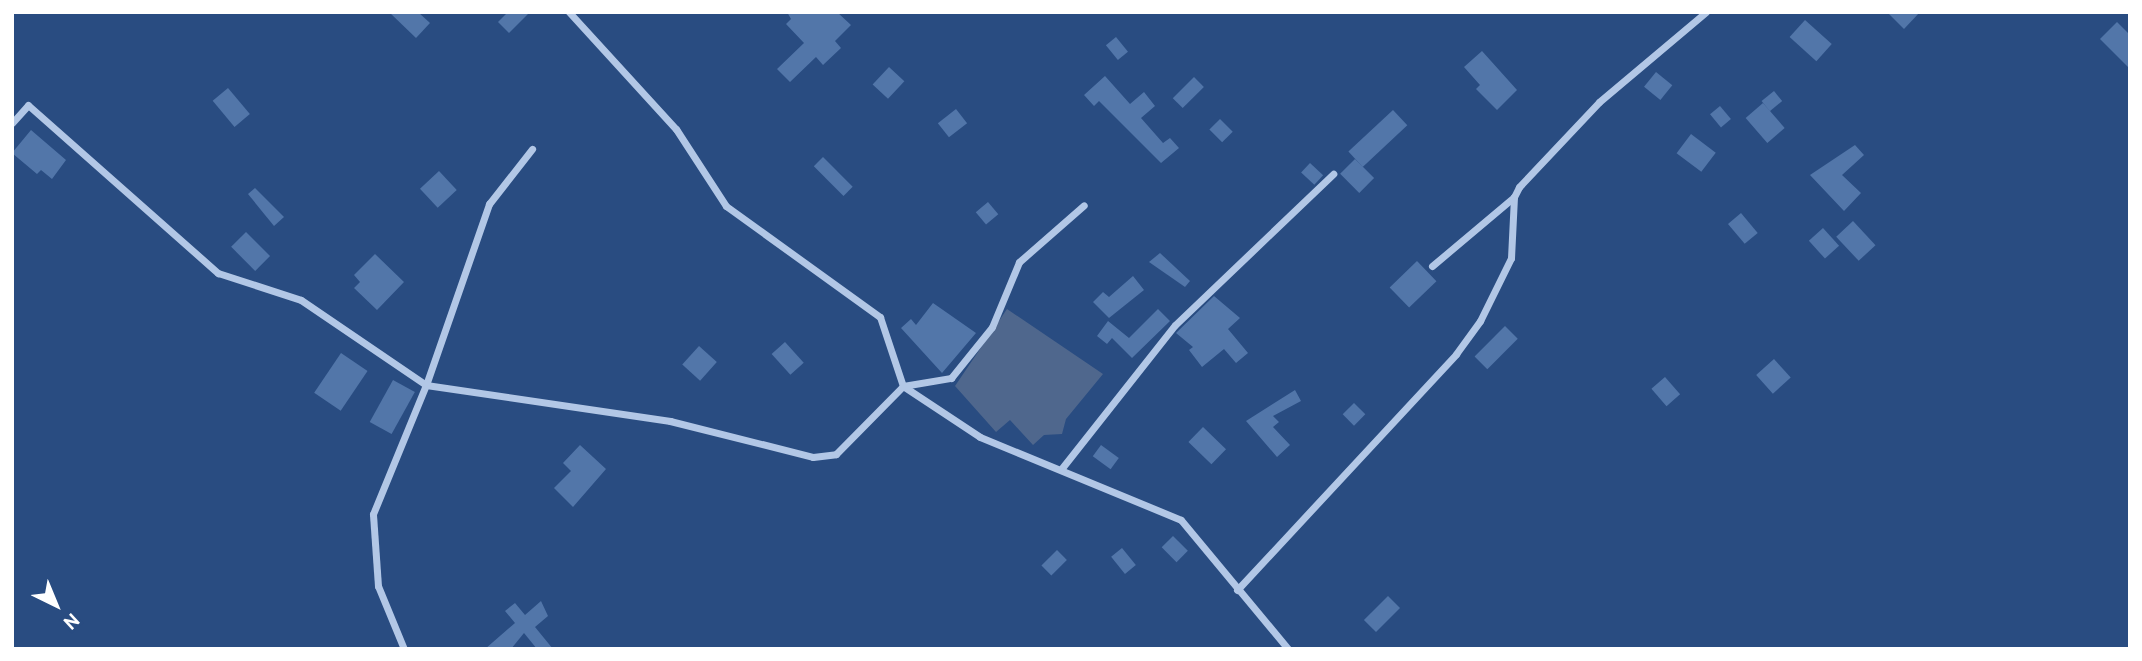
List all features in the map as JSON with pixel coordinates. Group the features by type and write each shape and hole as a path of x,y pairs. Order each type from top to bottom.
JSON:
{"street":[{"path":"569,12 676,129 726,206 880,317 903,387 980,437 1062,468 1181,520 1288,649"},
{"path":"1432,266 1514,197 1600,102 1706,12"},
{"path":"12,123 28,105 218,273 301,300 405,374 426,385 670,421 813,457 836,454 903,387 951,378 992,327 1019,262 1084,205"},
{"path":"404,649 379,586 373,514 426,385 489,204 532,149"},
{"path":"1062,468 1175,325 1333,174"},
{"path":"1237,590 1456,354 1480,321 1511,258 1514,197"}],"water":[{"path":"1007,309 1103,374 1066,419 1062,434 1044,435 1033,445 1010,420 996,432 955,386"}],"building":[{"path":"389,12 418,12 430,23 416,38"},
{"path":"508,12 530,12 509,33 498,22"},
{"path":"787,12 837,12 851,25 835,41 841,48 823,65 816,57 790,82 777,69 804,43 786,24 791,19"},
{"path":"1887,12 1920,12 1904,29"},
{"path":"1805,20 1832,44 1816,61 1790,37"},
{"path":"2117,22 2130,35 2130,69 2100,39"},
{"path":"1116,37 1128,52 1118,60 1106,45"},
{"path":"1482,51 1517,90 1497,110 1476,89 1480,85 1464,67"},
{"path":"889,67 904,81 888,99 873,85"},
{"path":"1656,72 1672,85 1660,100 1644,87"},
{"path":"1105,76 1130,104 1144,92 1155,106 1141,118 1163,143 1170,138 1179,148 1161,163 1099,101 1094,106 1084,95"},
{"path":"1194,77 1204,87 1183,108 1173,98"},
{"path":"228,88 250,114 235,127 213,101"},
{"path":"1774,91 1782,101 1770,111 1762,101"},
{"path":"1763,103 1785,128 1767,143 1746,118"},
{"path":"1720,106 1731,119 1721,127 1710,114"},
{"path":"956,109 967,123 949,137 938,123"},
{"path":"1393,110 1407,125 1363,167 1348,152"},
{"path":"1220,119 1233,132 1222,142 1209,130"},
{"path":"31,130 66,160 52,179 41,170 37,174 12,153"},
{"path":"1691,134 1716,153 1701,172 1677,153"},
{"path":"1855,145 1864,155 1842,175 1861,193 1844,211 1810,175"},
{"path":"823,157 853,187 844,196 814,166"},
{"path":"1355,159 1374,178 1359,193 1340,174"},
{"path":"1310,163 1323,175 1314,185 1301,173"},
{"path":"439,171 457,190 438,208 420,189"},
{"path":"255,188 284,217 274,226 248,194"},
{"path":"988,202 998,214 986,225 976,212"},
{"path":"1741,213 1758,233 1745,244 1728,224"},
{"path":"1853,221 1876,245 1859,261 1836,237"},
{"path":"1823,228 1839,246 1825,259 1809,241"},
{"path":"246,232 270,256 255,271 231,247"},
{"path":"1160,253 1190,281 1185,287 1149,262"},
{"path":"375,254 404,282 377,310 354,288 360,282 354,275"},
{"path":"1417,261 1436,281 1409,308 1390,287"},
{"path":"1133,276 1144,290 1109,318 1093,302 1103,292 1109,297"},
{"path":"1214,296 1240,318 1228,329 1248,353 1236,363 1224,349 1202,367 1189,350 1193,347 1176,333"},
{"path":"933,303 976,333 942,373 901,328 911,319 916,325"},
{"path":"1158,309 1170,321 1132,358 1112,338 1107,344 1097,336 1108,321 1129,338"},
{"path":"1505,326 1518,339 1487,369 1475,356"},
{"path":"785,342 804,363 790,375 772,354"},
{"path":"699,346 717,362 700,381 682,365"},
{"path":"341,353 368,371 341,411 314,393"},
{"path":"1774,359 1791,378 1773,394 1756,375"},
{"path":"1665,377 1680,394 1667,406 1651,389"},
{"path":"393,380 415,392 392,434 370,422"},
{"path":"1295,390 1301,401 1273,416 1279,422 1273,427 1290,445 1277,457 1246,421"},
{"path":"1354,403 1365,414 1354,426 1343,414"},
{"path":"1203,427 1226,449 1211,464 1188,442"},
{"path":"580,445 606,469 573,507 554,488 571,471 563,463"},
{"path":"1101,445 1119,458 1111,469 1093,456"},
{"path":"1173,536 1188,551 1177,562 1162,547"},
{"path":"1122,548 1136,565 1125,574 1111,557"},
{"path":"1057,550 1067,560 1051,575 1041,566"},
{"path":"1388,596 1400,608 1376,632 1364,620"},
{"path":"541,601 548,616 535,627 553,649 537,649 524,633 511,649 485,649 515,623 505,611 515,603 525,615"}]}
